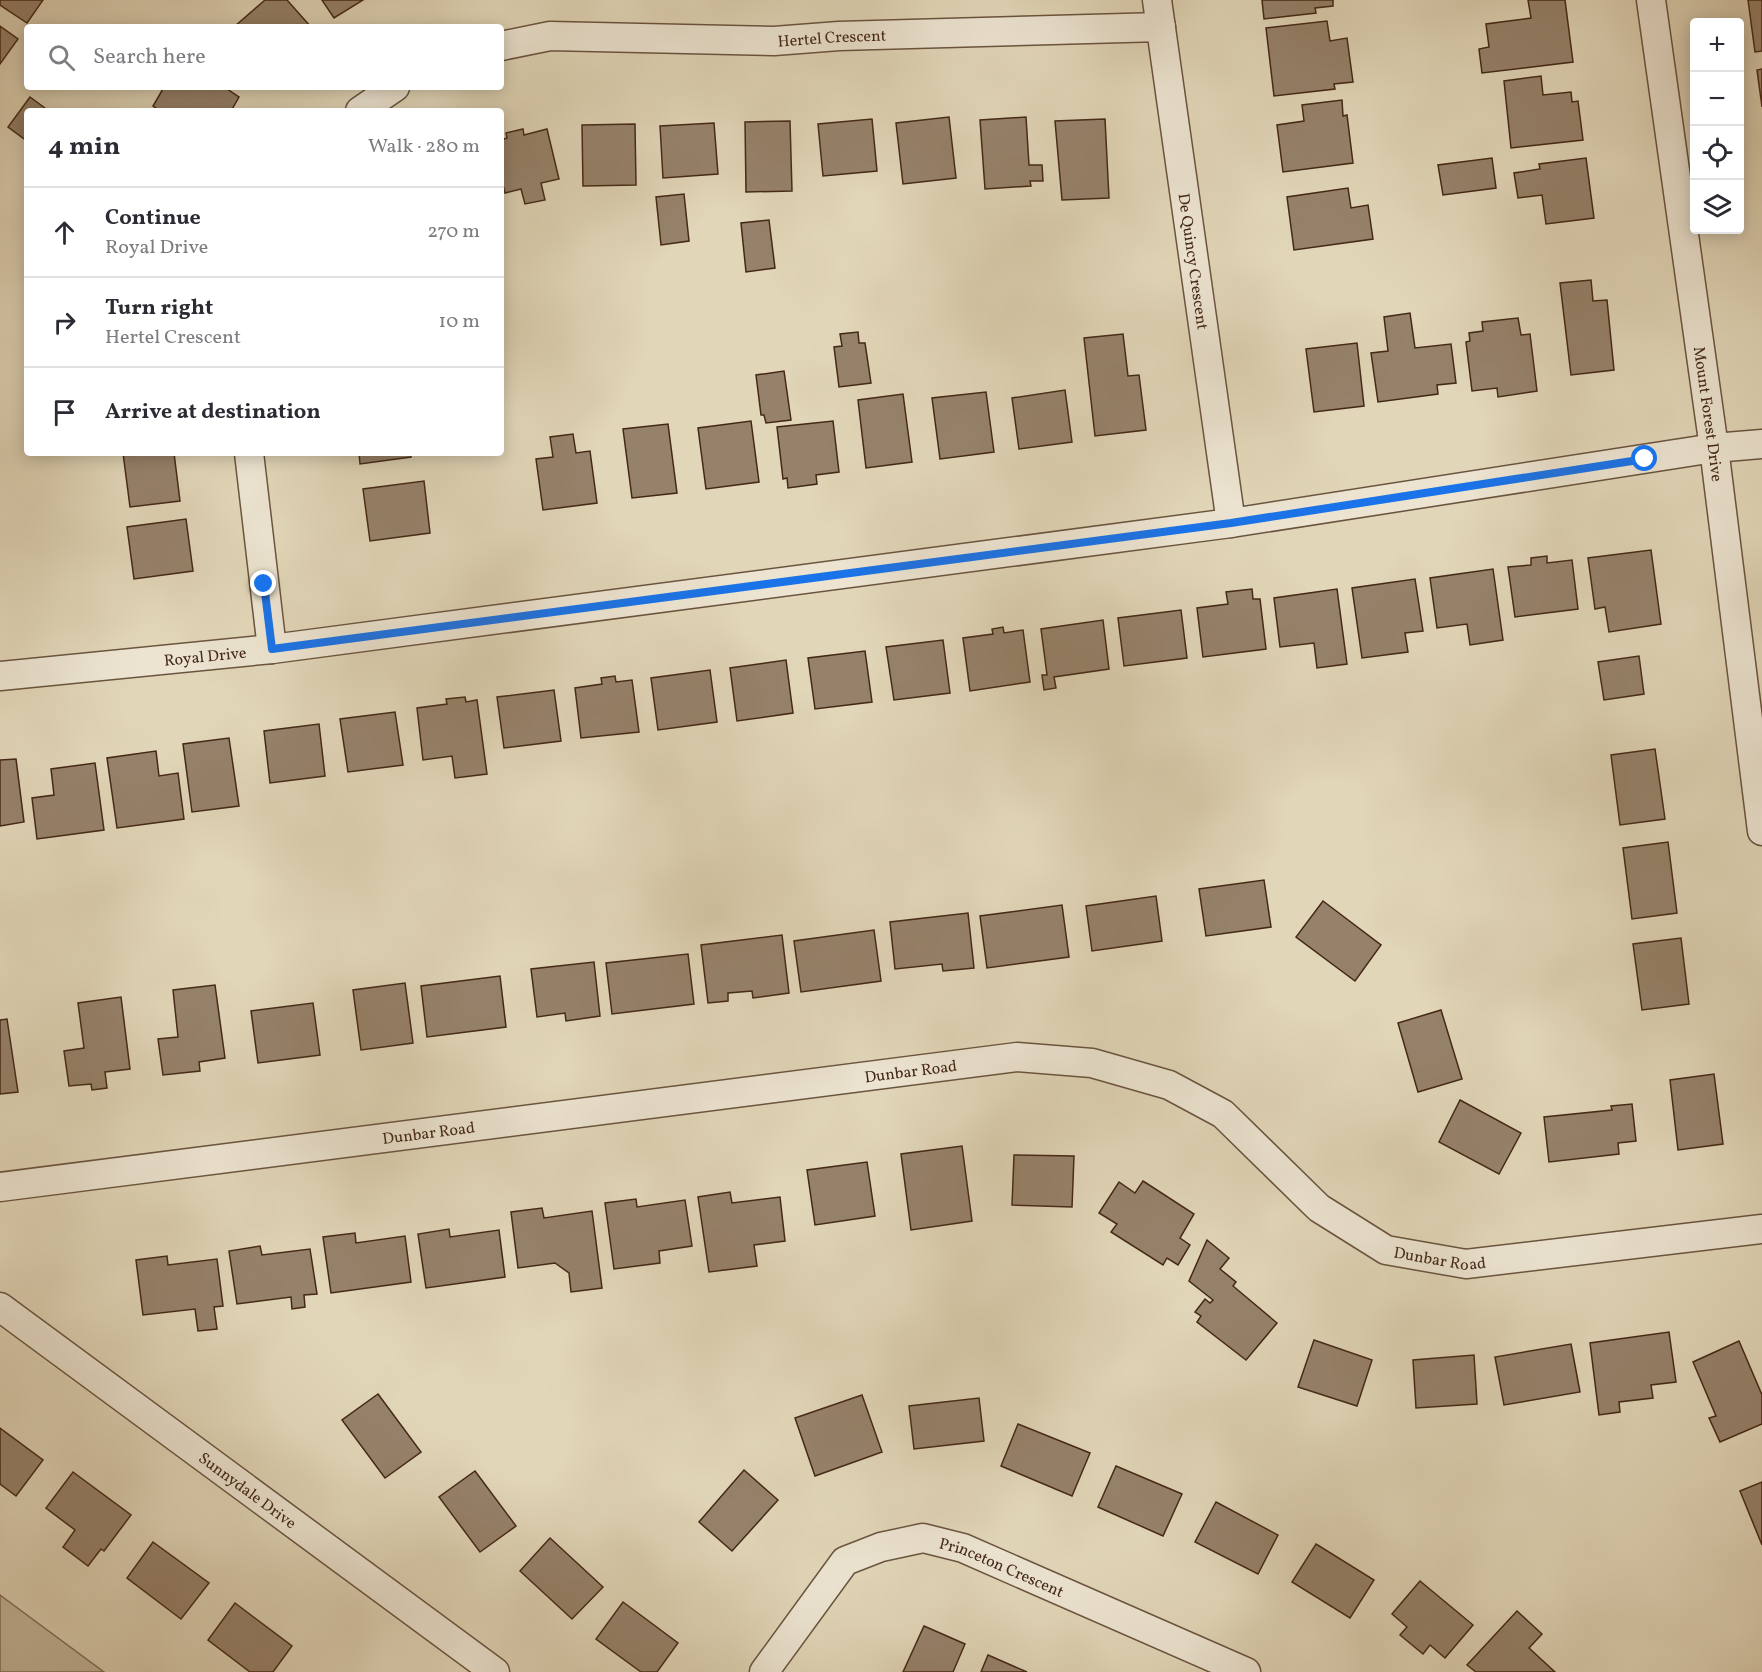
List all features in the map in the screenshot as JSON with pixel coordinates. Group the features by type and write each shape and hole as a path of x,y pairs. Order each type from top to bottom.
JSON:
{"street":[{"name":"Mount Forest Drive","path":"1652,0 1714,448 1762,831"},
{"name":"Hertel Crescent","path":"504,45 550,36 774,41 1159,14"},
{"name":"De Quincy Crescent","path":"1159,14 1231,523"},
{"path":"364,108 391,90"},
{"name":"Royal Drive","path":"0,676 272,649 1231,523 1714,448 1762,444"},
{"path":"249,456 272,649"},
{"name":"Dunbar Road","path":"0,1187 1017,1057 1092,1063 1169,1085 1224,1114 1319,1208 1386,1250 1466,1264 1762,1229"},
{"name":"Sunnydale Drive","path":"0,1307 495,1672"},
{"name":"Princeton Crescent","path":"764,1672 845,1561 881,1547 923,1538 963,1548 1246,1672"}],"shaded area":[{"path":"0,1595 104,1672 0,1672"}],"building":[{"path":"0,0 43,0 27,23 0,5"},
{"path":"265,0 287,0 308,24 237,24"},
{"path":"322,0 363,0 334,18"},
{"path":"1262,0 1333,0 1333,6 1315,8 1316,13 1264,19"},
{"path":"1528,0 1565,0 1573,62 1482,73 1479,49 1489,47 1486,24 1531,18"},
{"path":"1748,0 1762,0 1762,51 1755,52"},
{"path":"1327,21 1330,41 1347,38 1353,82 1334,84 1335,89 1274,96 1266,28"},
{"path":"0,26 18,39 0,64"},
{"path":"1762,69 1762,107 1757,70"},
{"path":"1541,76 1543,95 1571,92 1572,102 1578,101 1583,140 1511,148 1504,81"},
{"path":"162,90 228,90 239,97 233,108 156,108 153,106"},
{"path":"30,97 45,108 24,108 24,139 8,127"},
{"path":"1342,100 1343,116 1347,115 1353,163 1283,172 1277,125 1304,121 1302,105"},
{"path":"949,117 956,178 903,184 896,123"},
{"path":"1026,117 1029,165 1042,165 1043,181 1030,181 1031,186 985,189 980,120"},
{"path":"872,119 877,171 823,176 818,124"},
{"path":"1105,119 1109,198 1062,200 1055,121"},
{"path":"790,121 792,191 746,192 745,122"},
{"path":"714,123 718,174 663,178 660,126"},
{"path":"635,124 636,185 583,186 582,125"},
{"path":"523,129 524,135 547,129 559,179 541,183 545,200 525,204 521,189 505,193 504,139 507,138 506,133"},
{"path":"1492,158 1496,188 1443,195 1438,165"},
{"path":"1586,158 1594,218 1546,224 1542,195 1518,198 1514,173 1540,169 1539,164"},
{"path":"1348,188 1351,208 1368,205 1373,239 1294,250 1287,197"},
{"path":"684,194 689,241 661,245 656,197"},
{"path":"769,220 775,268 746,272 741,223"},
{"path":"1591,280 1593,301 1607,300 1614,370 1571,375 1560,283"},
{"path":"1410,313 1415,348 1451,344 1456,383 1437,385 1438,394 1378,402 1371,353 1388,351 1384,317"},
{"path":"1518,318 1521,335 1530,334 1537,391 1498,397 1497,388 1472,391 1466,342 1470,341 1469,333 1483,331 1482,322"},
{"path":"858,332 859,343 865,343 871,383 839,387 834,347 842,346 840,334"},
{"path":"1123,334 1128,376 1139,375 1146,430 1095,436 1084,338"},
{"path":"1357,343 1364,406 1314,412 1306,349"},
{"path":"784,371 791,420 766,423 764,415 761,415 756,375"},
{"path":"1065,390 1072,442 1019,449 1012,398"},
{"path":"986,392 994,452 940,459 932,398"},
{"path":"903,394 912,462 866,468 858,400"},
{"path":"751,421 759,482 706,489 698,428"},
{"path":"833,421 839,472 816,475 817,484 788,488 787,478 783,479 777,427"},
{"path":"668,424 677,493 632,498 623,429"},
{"path":"573,434 576,453 590,451 597,503 543,510 536,459 553,457 550,437"},
{"path":"123,456 174,456 180,501 130,507"},
{"path":"359,456 411,456 411,457 360,464"},
{"path":"424,481 430,533 370,541 363,489"},
{"path":"186,519 193,571 134,579 127,527"},
{"path":"1651,550 1661,624 1609,632 1605,607 1595,609 1588,558"},
{"path":"1547,556 1547,563 1572,560 1578,609 1515,617 1508,567 1531,565 1531,558"},
{"path":"1493,569 1503,640 1470,645 1467,624 1437,628 1430,578"},
{"path":"1415,579 1423,631 1405,633 1408,652 1362,658 1352,588"},
{"path":"1252,589 1253,599 1260,599 1266,649 1203,657 1197,608 1228,604 1226,592"},
{"path":"1337,589 1347,664 1317,668 1314,643 1280,647 1274,598"},
{"path":"1181,610 1187,658 1124,666 1118,618"},
{"path":"1103,620 1109,669 1054,677 1056,688 1044,690 1042,675 1047,675 1041,629"},
{"path":"1003,627 1004,633 1023,630 1030,682 970,691 963,638 993,634 992,629"},
{"path":"943,640 950,693 894,700 886,647"},
{"path":"865,651 872,702 815,709 808,658"},
{"path":"1639,656 1644,694 1604,700 1598,662"},
{"path":"786,660 793,713 737,721 730,668"},
{"path":"710,670 717,722 658,730 651,678"},
{"path":"615,676 616,682 632,680 639,732 581,738 575,688 602,684 601,678"},
{"path":"554,690 561,741 504,748 497,697"},
{"path":"465,697 466,702 477,700 487,774 455,778 452,756 423,760 417,708 447,704 446,699"},
{"path":"395,712 403,765 348,772 340,719"},
{"path":"319,724 325,776 270,783 264,731"},
{"path":"229,738 239,806 192,812 183,744"},
{"path":"1655,749 1665,819 1620,825 1611,755"},
{"path":"156,751 159,776 178,773 184,819 117,828 107,758"},
{"path":"16,759 24,822 0,826 0,760"},
{"path":"95,763 104,830 37,839 32,798 54,795 51,769"},
{"path":"1668,842 1677,913 1632,919 1623,848"},
{"path":"1264,880 1271,927 1206,936 1199,889"},
{"path":"1156,896 1162,941 1092,951 1086,906"},
{"path":"1323,901 1381,945 1355,981 1296,937"},
{"path":"1062,905 1069,957 987,968 980,916"},
{"path":"968,913 974,968 943,971 942,964 895,969 890,922"},
{"path":"874,930 881,981 801,992 794,941"},
{"path":"782,935 789,993 753,998 752,991 728,993 728,1001 708,1003 701,945"},
{"path":"1681,938 1689,1004 1642,1010 1633,944"},
{"path":"688,954 694,1004 612,1014 606,963"},
{"path":"594,962 600,1016 566,1021 565,1013 537,1017 531,969"},
{"path":"500,976 506,1027 427,1037 421,986"},
{"path":"405,983 413,1043 361,1050 353,990"},
{"path":"215,985 225,1058 199,1062 200,1071 163,1075 158,1039 178,1037 173,990"},
{"path":"121,997 130,1069 105,1072 107,1088 92,1090 91,1084 69,1086 64,1051 84,1048 78,1003"},
{"path":"313,1003 320,1055 258,1063 251,1011"},
{"path":"1441,1010 1462,1079 1418,1092 1398,1023"},
{"path":"7,1019 18,1092 0,1094 0,1020"},
{"path":"1714,1074 1723,1144 1678,1150 1670,1080"},
{"path":"1460,1100 1521,1133 1499,1174 1439,1142"},
{"path":"1632,1104 1636,1141 1618,1143 1619,1154 1549,1162 1544,1117 1612,1110 1611,1106"},
{"path":"962,1146 972,1221 911,1230 901,1154"},
{"path":"1014,1155 1074,1156 1072,1207 1012,1205"},
{"path":"867,1162 875,1216 815,1225 807,1170"},
{"path":"1143,1181 1194,1214 1180,1238 1190,1245 1178,1265 1167,1258 1163,1265 1111,1232 1117,1224 1099,1213 1119,1182 1135,1193"},
{"path":"730,1192 732,1203 780,1197 785,1241 754,1245 757,1266 709,1272 698,1197"},
{"path":"636,1199 637,1207 685,1200 692,1246 659,1251 660,1263 614,1269 605,1203"},
{"path":"542,1208 544,1218 592,1211 602,1288 571,1292 569,1273 555,1263 518,1268 511,1212"},
{"path":"449,1229 450,1237 499,1230 505,1277 426,1288 418,1234"},
{"path":"355,1233 356,1243 405,1236 411,1282 331,1293 323,1237"},
{"path":"1207,1240 1229,1258 1220,1269 1236,1282 1233,1286 1277,1323 1246,1360 1197,1322 1201,1316 1195,1312 1205,1299 1210,1303 1213,1300 1189,1281"},
{"path":"260,1246 262,1255 310,1249 317,1294 304,1295 305,1307 292,1309 291,1297 237,1304 229,1251"},
{"path":"167,1256 168,1265 217,1259 223,1306 214,1307 217,1329 198,1331 195,1309 143,1315 136,1260"},
{"path":"1669,1332 1676,1382 1651,1385 1653,1398 1619,1402 1620,1412 1599,1415 1590,1343"},
{"path":"1314,1340 1372,1360 1357,1406 1298,1387"},
{"path":"1739,1341 1762,1395 1762,1424 1720,1442 1709,1418 1716,1416 1693,1362"},
{"path":"1571,1344 1580,1392 1504,1405 1495,1357"},
{"path":"1474,1355 1477,1404 1416,1408 1413,1360"},
{"path":"378,1394 421,1452 385,1478 342,1420"},
{"path":"862,1395 882,1452 815,1476 795,1418"},
{"path":"979,1398 984,1441 914,1449 909,1406"},
{"path":"1018,1424 1090,1453 1072,1496 1001,1466"},
{"path":"0,1428 43,1460 16,1496 0,1484"},
{"path":"1116,1466 1182,1494 1163,1536 1098,1507"},
{"path":"744,1470 778,1500 732,1551 699,1522"},
{"path":"475,1471 516,1526 480,1552 439,1497"},
{"path":"73,1472 131,1515 104,1551 101,1549 88,1566 63,1547 75,1530 46,1508"},
{"path":"1762,1482 1762,1545 1740,1491"},
{"path":"1216,1502 1278,1535 1258,1574 1195,1542"},
{"path":"550,1538 603,1587 572,1619 520,1571"},
{"path":"153,1542 209,1583 181,1619 127,1578"},
{"path":"1316,1544 1374,1580 1350,1618 1292,1582"},
{"path":"1420,1581 1473,1625 1445,1658 1430,1645 1423,1654 1400,1635 1407,1627 1392,1614"},
{"path":"623,1602 678,1643 657,1672 641,1672 596,1639"},
{"path":"235,1603 292,1646 273,1672 250,1672 208,1640"},
{"path":"1517,1611 1542,1634 1529,1648 1555,1672 1476,1672 1467,1665"},
{"path":"924,1626 965,1644 953,1672 903,1672"},
{"path":"988,1655 1027,1672 981,1672"}],"route":[{"path":"264,584 272,649 1231,523 1645,459"}]}
